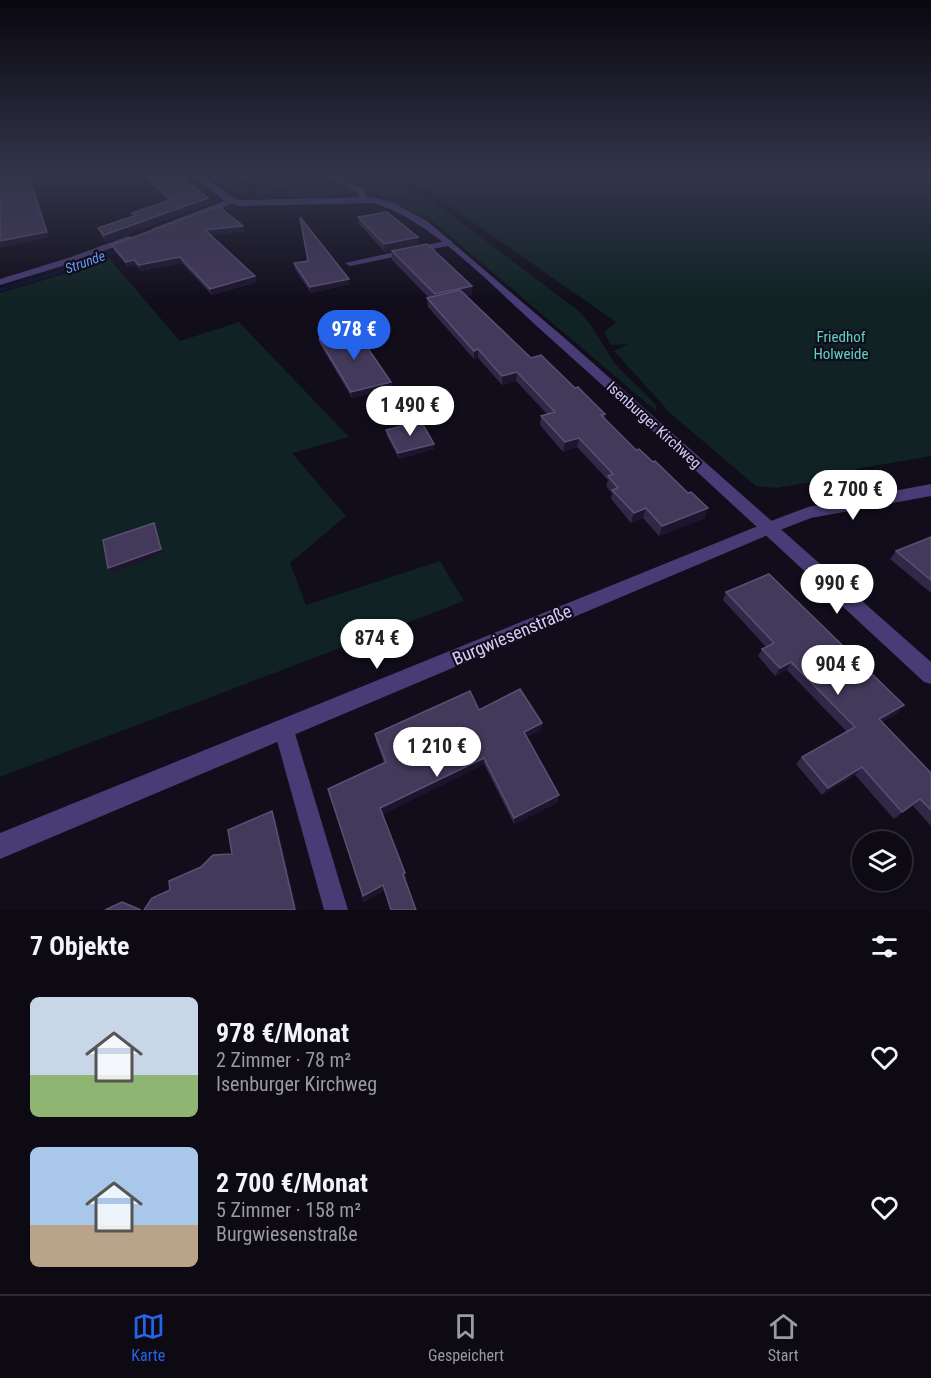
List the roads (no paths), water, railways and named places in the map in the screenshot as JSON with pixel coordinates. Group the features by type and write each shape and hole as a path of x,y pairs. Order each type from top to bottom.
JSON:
{"street":[{"name":"Isenburger Kirchweg","path":"0,282 75,259 196,216"},
{"name":"Isenburger Kirchweg","path":"412,216 449,243 931,675"},
{"name":"Burgwiesenstraße","path":"0,846 808,513 931,489"}],"lane":[{"path":"350,263 449,243"},
{"path":"284,730 336,910"}],"waterway":[{"name":"Strunde","path":"0,290 124,248"}],"park label":[{"name":"Friedhof Holweide","path":"841,346"}]}
